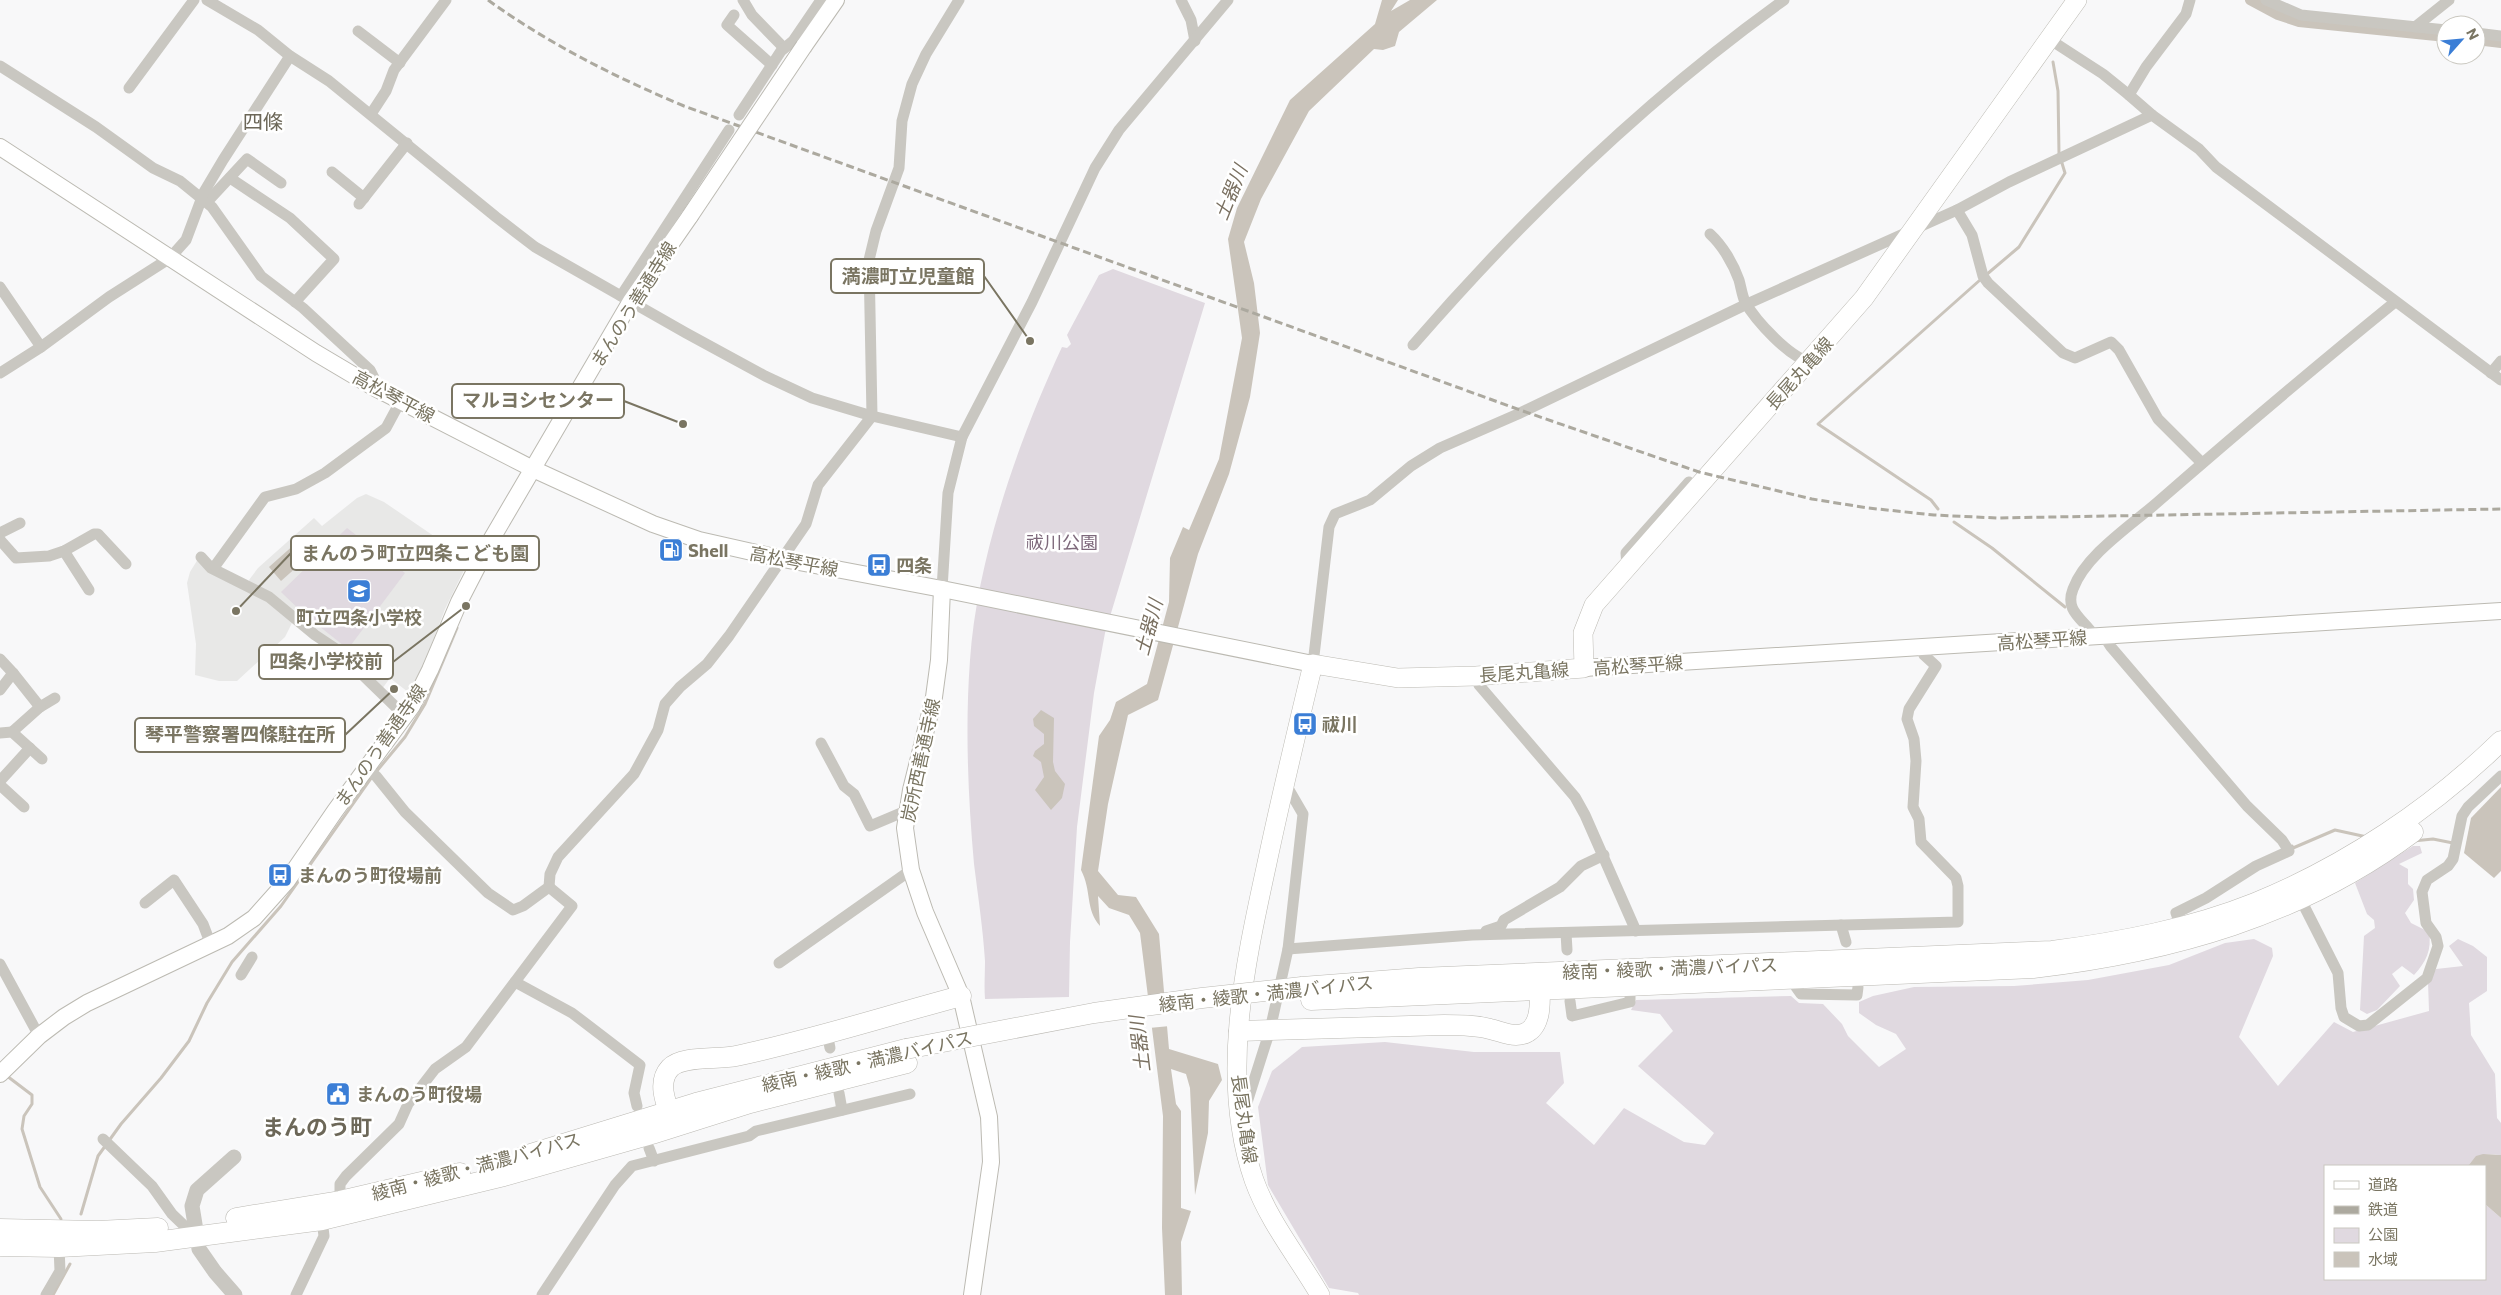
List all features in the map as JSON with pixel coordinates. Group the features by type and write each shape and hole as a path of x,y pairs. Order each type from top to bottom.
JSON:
{"highway":[{"name":"綾南・綾歌・満濃バイパス","path":"1539,982 1630,985 2052,950 2094,945 2181,927 2254,903 2358,859 2430,802 2501,741"},
{"name":"綾南・綾歌・満濃バイパス","path":"0,1246 59,1247 156,1242 191,1229 340,1201 671,1119 750,1103 906,1056 1204,1011 1302,994 1796,970 2033,968 2113,957 2201,936 2300,898 2358,859 2438,813 2501,759"},
{"path":"1239,1031 1295,1031 1444,1025 1475,1026 1515,1035 1522,1034 1536,1023 1539,982"},
{"path":"671,1119 663,1085 668,1070 676,1063 730,1058 829,1041 961,996"},
{"name":"綾南・綾歌・満濃バイパス","path":"0,1229 98,1231 191,1229 322,1220 504,1176 671,1119"}],"main road":[{"name":"まんのう善通寺線","path":"0,1074 39,1036 87,1003 210,945 241,928 266,906 372,772 427,678 463,594 626,298 690,216 836,0"},
{"name":"長尾丸亀線","path":"1320,1295 1263,1201 1249,1163 1237,1088 1239,1031 1251,936 1285,783 1306,662 1398,678 1476,676 1584,668 1582,644 1586,622 1594,605 1810,362 1864,298 2077,0"},
{"name":"高松琴平線","path":"0,147 372,387 533,468 677,533 783,559 942,588"},
{"path":"942,588 1306,662"},
{"name":"炭所西善通寺線","path":"942,588 939,660 935,690 905,828 911,870 926,912 961,996 989,1117 991,1142 989,1191 970,1293"},
{"name":"高松琴平線","path":"1584,668 2501,611"}],"street":[{"path":"129,83 160,39 194,0"},
{"path":"207,0 222,4 290,56 329,82 407,143 496,218 536,247 765,376 812,398 872,416 962,437"},
{"path":"371,114 386,91 394,70 446,0"},
{"path":"743,0 752,15 784,48"},
{"path":"739,115 784,48 821,0"},
{"path":"372,772 405,812 488,893 506,906 513,910 523,906 549,887 550,874 558,857 634,774 658,730 665,704 680,687 707,664 783,559 806,524 818,485 872,416 869,275 871,250 899,168 902,121 912,84 926,54 960,0"},
{"path":"1181,0 1190,20 1194,41"},
{"path":"942,588 948,493 962,437 1032,302 1096,168 1119,130 1228,0"},
{"path":"1413,345 1475,273 1611,140 1662,94 1784,0"},
{"path":"2266,0 2301,15 2436,29"},
{"path":"2414,27 2449,0"},
{"path":"2129,95 2146,67 2186,14 2187,1"},
{"path":"734,15 727,25 772,65"},
{"path":"358,31 400,62"},
{"path":"2486,34 2501,36"},
{"path":"2049,39 2103,74 2152,115 2199,149 2216,167 2320,243 2395,302 2496,377 2501,361"},
{"path":"741,54 749,45"},
{"path":"0,374 41,348 109,297 170,258 186,240 222,160 290,56"},
{"path":"0,66 96,127 153,168 180,181 205,200 254,268 295,302 370,370 374,378 372,387"},
{"path":"1306,662 1329,527 1335,514 1370,500 1411,466 1440,448 1518,414 1747,304 1915,227 1957,210 2009,182 2152,115"},
{"path":"626,298 728,130"},
{"path":"332,172 361,201 374,176 407,143"},
{"path":"205,200 230,178 247,159 281,183"},
{"path":"230,178 290,218 334,259 295,302"},
{"path":"1957,210 1972,235 1983,276 1988,283 2063,353 2075,358 2111,342 2119,350 2158,419 2202,463"},
{"path":"1710,234 1719,243 1738,277 1747,304 1768,331 1799,360 1810,362"},
{"path":"0,287 41,348"},
{"path":"2181,927 2176,913 2206,898 2256,866 2289,850 2221,776 2111,647 2072,612 2073,590 2082,573 2094,557 2266,407 2395,302"},
{"path":"214,566 265,495 296,489 325,473 386,428 400,402"},
{"path":"1627,566 1626,553 1689,482"},
{"path":"0,533 20,523"},
{"path":"0,540 16,558 49,556 64,551 94,534 98,534 126,564"},
{"path":"64,551 89,590"},
{"path":"202,557 211,568 269,597 315,635 336,649 405,716"},
{"path":"1288,950 1472,935 1958,922 1958,886 1956,878 1921,842 1919,819 1913,808 1916,762 1914,739 1907,719 1909,709 1936,666 1924,655 1921,648"},
{"path":"0,659 40,706"},
{"path":"0,690 13,673"},
{"path":"1476,676 1479,685 1574,798 1585,814 1636,931"},
{"path":"12,732 40,706 55,698"},
{"path":"0,732 12,732 42,759"},
{"path":"821,743 844,786 866,808 870,826 908,810"},
{"path":"0,781 30,748"},
{"path":"2300,898 2338,973 2340,1008 2344,1017 2359,1026 2368,1025 2427,978 2438,946 2436,937 2426,923 2422,892 2427,880 2448,866 2453,859 2462,816 2468,807 2501,776"},
{"path":"1241,1119 1270,1030 1288,950 1302,814 1285,783"},
{"path":"0,785 24,807"},
{"path":"1472,935 1500,926 1504,920 1560,887 1581,866 1604,855"},
{"path":"779,963 911,870"},
{"path":"145,903 174,880 203,924 210,945"},
{"path":"340,1201 339,1190 346,1176 399,1124 408,1104 435,1070 466,1046 572,906 549,887"},
{"path":"1842,925 1846,942"},
{"path":"1566,933 1567,950"},
{"path":"241,975 252,957"},
{"path":"0,964 39,1036"},
{"path":"1796,970 1796,987 1801,994 1857,995 1858,987"},
{"path":"515,982 572,1013 600,1036 628,1053 640,1065 634,1093 637,1106"},
{"path":"1570,1002 1572,1016 1630,1002 1630,985"},
{"path":"839,1093 842,1110"},
{"path":"542,1295 625,1172 632,1166 749,1136 756,1131 910,1094"},
{"path":"106,1142 152,1186 158,1197 191,1229 202,1256 235,1295"},
{"path":"649,1148 654,1161"},
{"path":"191,1229 192,1206 197,1190 234,1157"},
{"path":"296,1295 324,1236 322,1220"},
{"path":"46,1295 60,1271 59,1247"}],"shaded area":[{"name":"町立四条小学校","path":"366,494 384,502 469,560 445,609 425,662 408,692 390,678 382,689 250,584 249,580 258,568 314,518 322,526 357,498"},
{"path":"198,559 267,601 293,621 285,637 237,681 219,681 195,675 196,644 187,583 190,572"}],"green space":[{"name":"祓川公園","path":"1113,269 1205,303 1105,633 1094,693 1077,827 1070,942 1069,997 985,999 985,961 974,864 968,762 968,685 974,621 981,581 1003,500 1030,420 1062,347 1067,348 1071,344 1067,335 1099,275"},
{"path":"347,528 405,573 348,649 305,615 281,592"},
{"path":"2413,846 2420,846 2422,853 2399,864 2408,869 2408,884 2413,889 2414,900 2405,913 2411,923 2429,932 2429,950 2422,965 2414,975 2402,966 2392,974 2400,986 2377,1010 2367,1014 2360,1010 2364,936 2375,928 2374,920 2367,914 2355,883"},
{"path":"2254,939 2272,948 2273,956 2239,1037 2278,1086 2334,1022 2353,1032 2429,1011 2428,982 2436,969 2463,966 2449,946 2458,939 2473,946 2487,957 2487,991 2469,1003 2471,1035 2495,1074 2497,1118 2501,1123 2501,1155 2482,1155 2469,1165 2324,1165 2324,1280 2486,1280 2486,1205 2501,1218 2501,1295 1359,1295 1358,1293 1329,1288 1268,1185 1258,1107 1272,1071 1302,1047 1385,1042 1474,1052 1560,1052 1564,1083 1546,1103 1594,1145 1624,1108 1684,1142 1705,1145 1714,1133 1638,1066 1673,1031 1660,1014 1631,1010 1636,1000 1791,996 1799,1003 1823,1004 1842,1024 1848,1036 1879,1067 1906,1049 1896,1034 1876,1025 1859,1013 1859,1002 1873,996 1914,987 2014,986 2088,980 2169,965 2225,943"}],"water":[{"path":"1382,0 1398,0 1391,11 1410,0 1437,0 1399,32 1395,46 1383,50 1374,49 1309,111 1261,199 1244,242 1254,283 1260,333 1250,397 1229,474 1198,554 1158,700 1128,715 1108,804 1098,871 1118,895 1136,897 1159,934 1169,1049 1218,1064 1222,1080 1209,1101 1208,1133 1195,1195 1190,1088 1186,1074 1171,1069 1176,1104 1181,1111 1181,1208 1191,1211 1181,1242 1182,1295 1165,1295 1162,1228 1163,1116 1140,933 1129,915 1109,908 1098,896 1100,926 1092,913 1081,870 1099,736 1110,720 1116,702 1147,684 1169,602 1170,558 1183,527 1189,530 1219,459 1242,338 1228,239 1237,208 1290,100 1375,24"},
{"path":"296,543 308,557 281,581 269,567"},
{"path":"1041,710 1054,718 1053,762 1055,771 1065,784 1062,798 1051,810 1035,790 1044,777 1041,762 1033,756 1035,751 1044,744 1044,734 1034,726 1033,719"},
{"path":"2501,787 2501,871 2494,878 2464,853 2471,818"},
{"path":"2483,1154 2501,1155 2501,1218 2486,1205 2486,1165 2469,1165 2476,1156"}],"pier":[{"path":"1167,993 1170,1026 1149,1028 1145,996"}],"waterway":[{"path":"2250,0 2278,15 2299,22 2436,36"},
{"path":"2486,41 2501,43"},
{"path":"2053,62 2058,91 2059,154"},
{"path":"1986,275 2019,247 2065,173 2061,160"},
{"path":"1938,509 1931,500 1818,424 1980,280"},
{"path":"1954,522 1992,548 2065,607"},
{"path":"376,772 405,737 425,704 457,628"},
{"path":"81,1214 98,1156 121,1124 161,1078 189,1041 207,1003 232,962 281,906 372,777"},
{"path":"2292,846 2293,848 2335,830 2367,837"},
{"path":"2413,841 2433,839 2453,843"},
{"path":"7,1076 32,1095 32,1104 24,1116 22,1129 40,1187 61,1219"},
{"path":"53,1295 70,1264"}],"railway":[{"path":"488,0 535,31 583,59 684,106 1520,410 1699,472 1812,499 1868,508 1934,515 1997,518 2501,509"}],"place":[{"name":"満濃町立児童館","path":"1030,341"},
{"name":"マルヨシセンター","path":"683,424"},
{"name":"Shell","path":"671,550"},
{"name":"四条","path":"879,565"},
{"name":"町立四条小学校","path":"359,591"},
{"name":"四条小学校前","path":"466,606"},
{"name":"まんのう町立四条こども園","path":"236,611"},
{"name":"琴平警察署四條駐在所","path":"394,689"},
{"name":"祓川","path":"1305,724"},
{"name":"まんのう町役場前","path":"280,875"},
{"name":"まんのう町役場","path":"338,1094"}],"district":[{"name":"四條","path":"263,121"},
{"name":"まんのう町","path":"317,1126"}],"water label":[{"name":"土器川","path":"1230,192"},
{"name":"土器川","path":"1148,627"},
{"name":"土器川","path":"1139,1044"}]}
